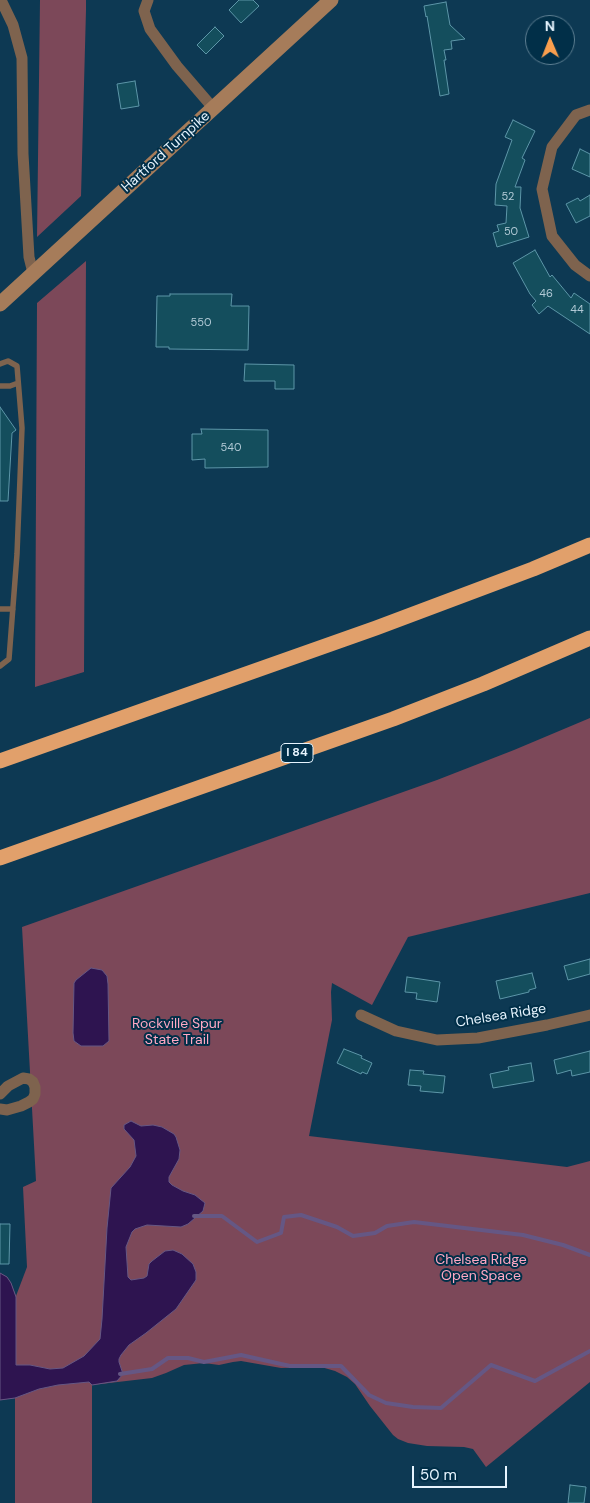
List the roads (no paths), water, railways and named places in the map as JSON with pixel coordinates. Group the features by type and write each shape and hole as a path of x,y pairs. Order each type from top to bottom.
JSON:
{"highway":[{"path":"0,760 376,628 590,546"},
{"name":"I 84","path":"0,858 393,719 483,684 590,638"}],"main road":[{"name":"Hartford Turnpike","path":"0,304 331,0"}],"street":[{"path":"1,0 13,24 22,58 23,154 29,257 33,273"},
{"path":"148,0 144,11 150,29 177,66 214,109"},
{"path":"590,110 576,115 552,147 542,189 552,236 575,265 590,276"},
{"name":"Chelsea Ridge","path":"361,1015 396,1031 437,1040 478,1038 590,1015"},
{"path":"0,1094 8,1086 24,1078 33,1082 35,1087 33,1099 22,1106 7,1110 0,1109"}],"lane":[{"path":"0,364 8,361 17,366 22,428 17,554 9,659 0,666"},
{"path":"0,386 10,386 18,383"},
{"path":"0,608 13,609"}],"waterway":[{"path":"194,1216 222,1216 257,1242 281,1233 284,1217 301,1215 337,1227 353,1236 375,1233 387,1226 414,1222 523,1235 563,1245 590,1255"},
{"path":"120,1374 152,1369 168,1358 188,1358 204,1362 241,1355 290,1366 341,1366 369,1395 386,1403 413,1407 441,1408 491,1365 535,1381 590,1351"}],"park label":[{"name":"Rockville Spur State Trail","path":"177,1032"},
{"name":"Chelsea Ridge Open Space","path":"481,1268"}]}
